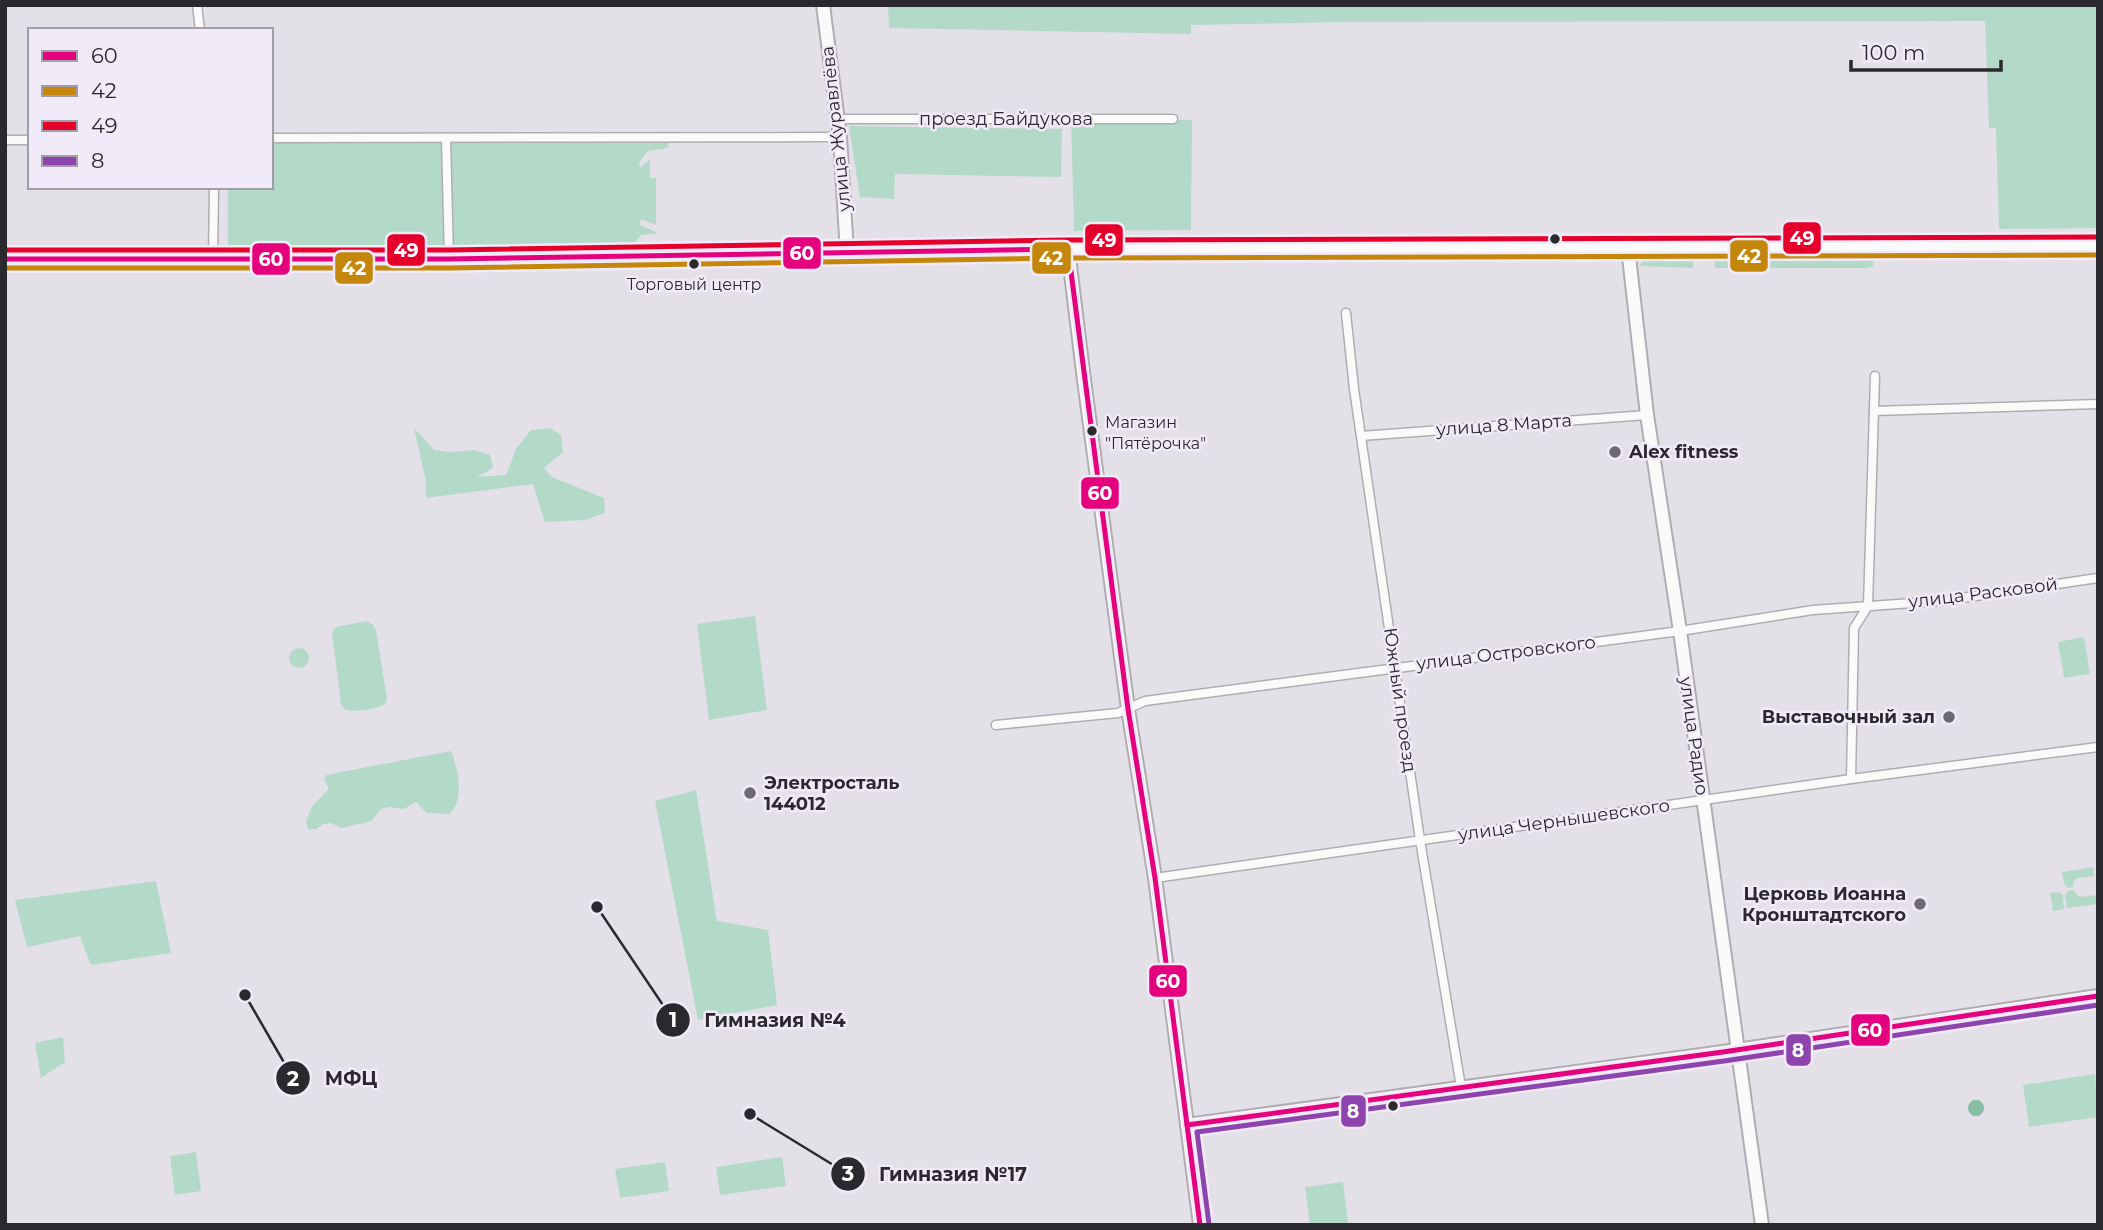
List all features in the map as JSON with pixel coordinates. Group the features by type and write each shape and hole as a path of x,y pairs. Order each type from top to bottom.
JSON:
{"highway":[{"path":"5,259 449,259 1068,249 2098,246"}],"main road":[{"name":"улица Журавлёва","path":"823,5 840,137 847,254"},
{"name":"улица Радио","path":"1628,248 1647,415 1680,631 1762,1225"},
{"path":"1068,249 1128,709 1155,878 1200,1225"},
{"path":"1187,1125 2098,996"}],"street":[{"path":"197,5 200,28"},
{"name":"проезд Байдукова","path":"838,119 1173,119"},
{"path":"273,138 840,137"},
{"path":"446,138 449,259"},
{"path":"5,140 28,140"},
{"path":"213,260 214,189"},
{"name":"Южный проезд","path":"1346,313 1361,436 1420,839 1461,1087"},
{"path":"1851,779 1854,628 1868,606 1875,376"},
{"path":"1874,411 2098,404"},
{"name":"улица 8 Марта","path":"1361,436 1647,415"},
{"name":"улица Расковой","path":"1868,606 1941,601 2098,578"},
{"name":"улица Островского","path":"1128,709 1145,701 1395,666 1680,631 1814,610 1868,606"},
{"path":"996,725 1093,717 1128,709"},
{"name":"улица Чернышевского","path":"1155,878 1851,779 2098,747"}],"shaded area":[{"path":"888,5 2098,5 2098,228 1999,229 1996,128 1989,128 1985,21 1349,22 1191,25 1191,34 889,28"},
{"path":"1071,118 1192,120 1191,230 1074,231"},
{"path":"849,126 1062,129 1061,177 895,174 894,199 860,197"},
{"path":"273,139 669,143 668,148 648,151 639,163 640,168 650,159 650,178 656,178 656,225 641,219 640,225 658,233 641,235 634,244 228,249 228,189 273,189"},
{"path":"1645,259 1693,260 1693,268 1639,266"},
{"path":"1715,260 1873,261 1873,266 1715,268"},
{"path":"414,428 434,450 475,450 490,455 493,468 477,477 506,475 516,449 531,430 550,428 561,435 563,452 544,468 552,477 604,498 605,513 585,520 545,522 533,484 426,498 426,482"},
{"path":"755,616 767,710 709,720 697,624"},
{"path":"367,621 376,630 387,699 385,704 376,708 345,710 341,704 332,632 336,627"},
{"path":"2084,637 2090,674 2064,678 2058,642"},
{"path":"299,648 306,651 309,658 306,665 299,668 292,665 289,658 292,651"},
{"path":"451,751 458,775 459,792 455,808 450,814 427,813 416,802 404,809 381,809 371,821 364,823 341,828 331,823 308,829 306,821 313,805 329,789 324,779 326,775"},
{"path":"696,790 717,921 768,930 777,1005 698,1020 655,801"},
{"path":"2093,867 2094,876 2078,878 2073,882 2073,887 2068,888 2064,884 2062,872"},
{"path":"156,881 171,953 91,965 80,936 27,947 15,900"},
{"path":"2069,890 2073,890 2079,897 2097,895 2098,904 2067,908 2065,895"},
{"path":"2058,892 2063,895 2064,909 2053,911 2050,893"},
{"path":"63,1037 65,1062 41,1078 35,1043"},
{"path":"2095,1074 2098,1117 2029,1127 2023,1085"},
{"path":"1976,1100 1982,1102 1982,1114 1976,1116 1970,1114 1968,1108 1970,1102"},
{"path":"196,1152 201,1191 175,1195 170,1156"},
{"path":"782,1157 786,1186 720,1195 716,1167"},
{"path":"665,1162 669,1191 620,1198 615,1169"},
{"path":"1343,1182 1348,1225 1310,1225 1305,1187"}],"transit line":[{"name":"49","path":"5,250 449,250 1068,240 2098,237"},
{"name":"60","path":"1068,249 1128,709 1155,878 1200,1225"},
{"name":"60","path":"5,259 449,259 1068,249"},
{"name":"42","path":"5,268 449,268 1068,258 2098,255"},
{"name":"60","path":"1187,1125 1723,1052 2098,996"},
{"name":"8","path":"1209,1224 1197,1132 1724,1061 2098,1005"}],"place":[{"name":"Торговый центр","path":"694,264"},
{"name":"Магазин \"Пятёрочка\"","path":"1092,431"},
{"name":"Alex fitness","path":"1615,452"},
{"name":"Выставочный зал","path":"1949,717"},
{"name":"Электросталь 144012","path":"750,793"},
{"name":"Церковь Иоанна Кронштадтского","path":"1920,904"},
{"name":"Гимназия №4","path":"597,907"},
{"name":"МФЦ","path":"245,995"},
{"name":"Гимназия №17","path":"750,1114"}]}
